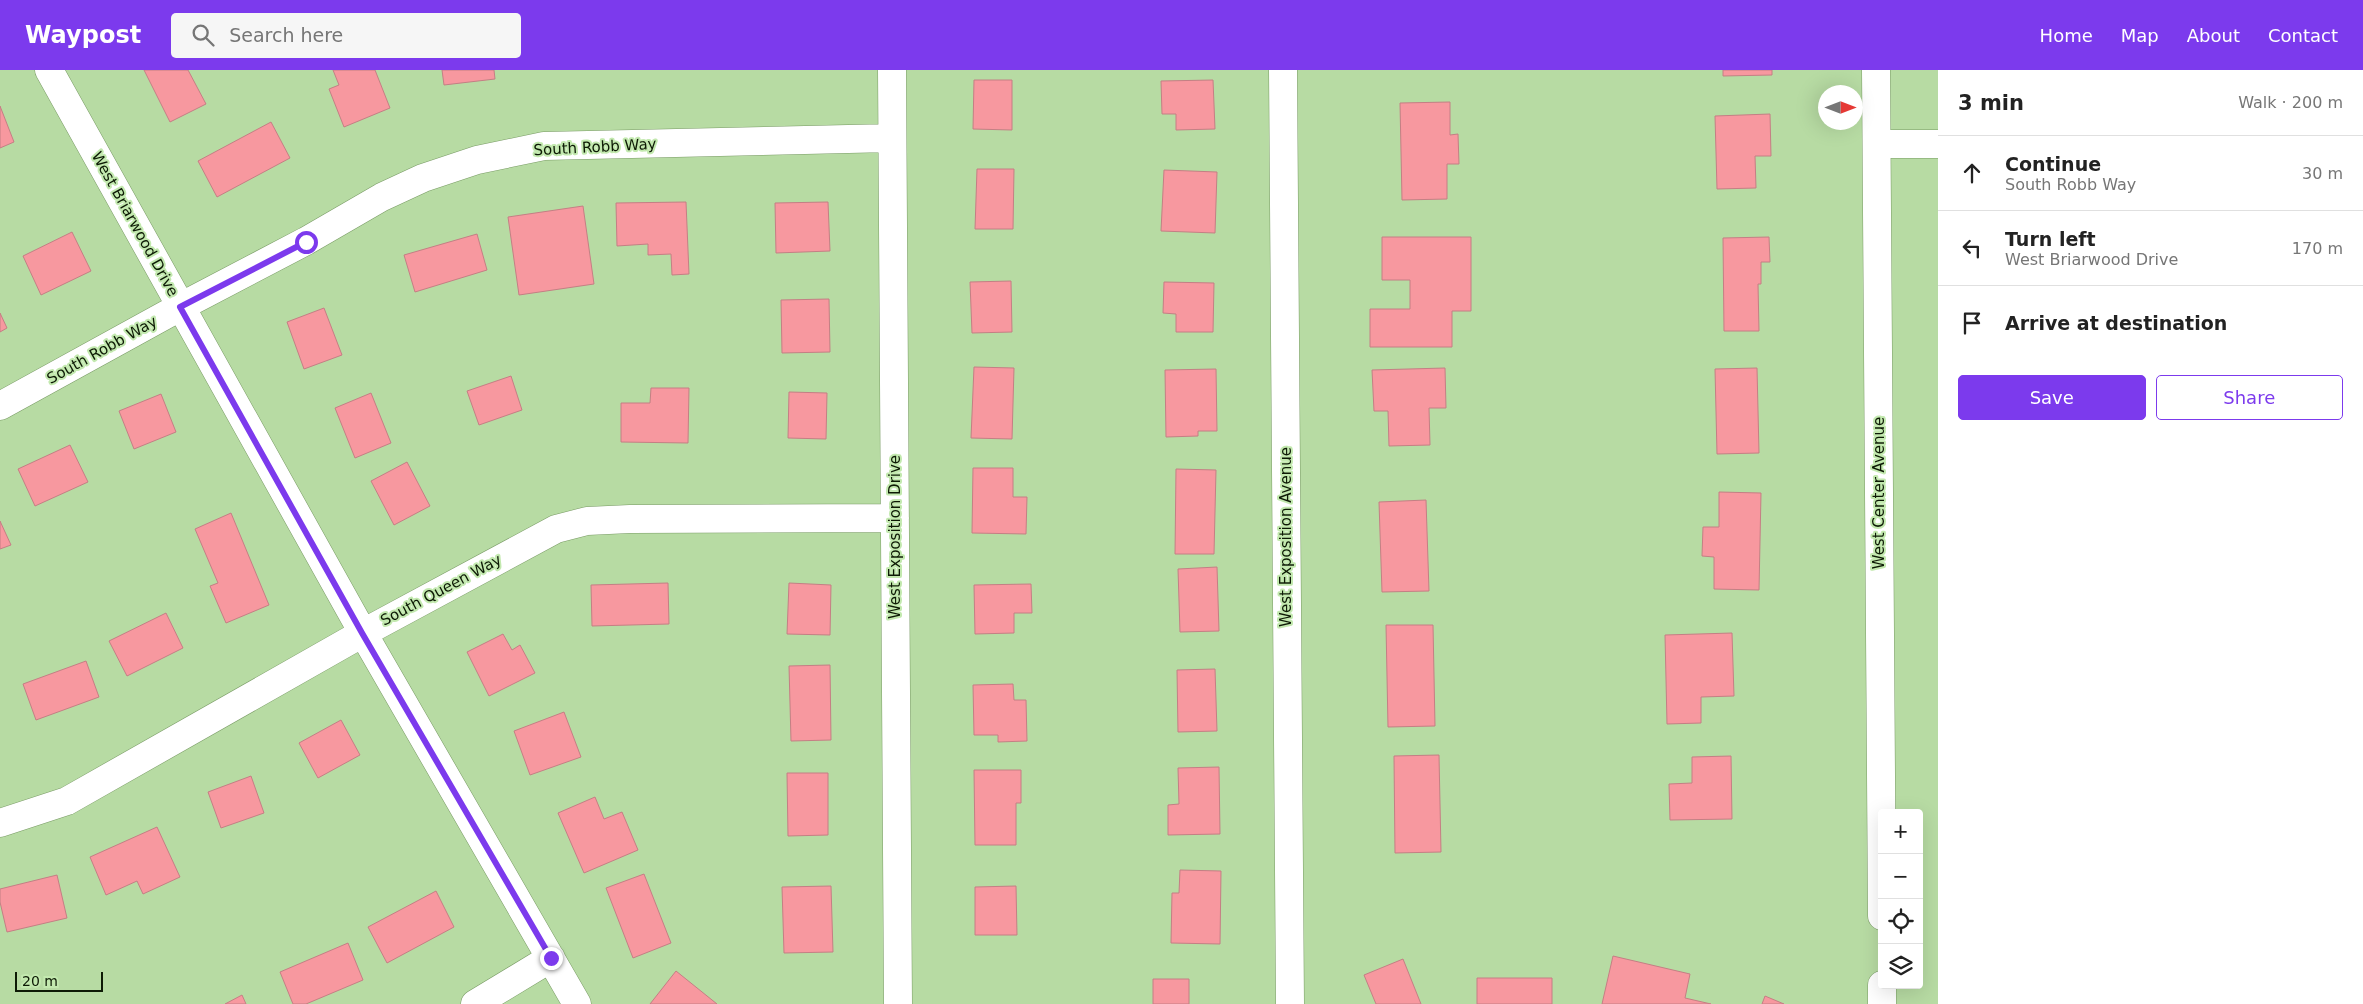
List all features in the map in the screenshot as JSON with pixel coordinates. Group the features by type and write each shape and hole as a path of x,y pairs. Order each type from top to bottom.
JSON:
{"street":[{"name":"West Briarwood Drive","path":"49,70 362,633 577,1004"},
{"name":"West Exposition Drive","path":"892,70 898,1004"},
{"name":"West Exposition Avenue","path":"1283,70 1290,1004"},
{"name":"West Center Avenue","path":"1876,70 1882,899"},
{"name":"South Robb Way","path":"0,406 180,307 306,242 382,197 424,178 477,160 544,146 891,138"},
{"path":"1877,144 1938,144"},
{"name":"South Queen Way","path":"0,823 67,801 362,633 556,529 587,521 640,519 895,518"},
{"path":"475,1004 551,958"},
{"path":"1882,989 1882,1004"}],"building":[{"path":"144,70 188,70 206,104 170,122"},
{"path":"333,70 375,70 390,108 344,127 329,89 339,85"},
{"path":"442,70 494,70 495,79 444,85"},
{"path":"1723,70 1772,70 1772,75 1723,76"},
{"path":"974,80 1012,80 1012,130 973,129"},
{"path":"1213,80 1215,129 1176,130 1176,114 1162,114 1161,81"},
{"path":"1450,102 1450,135 1458,134 1459,164 1447,164 1447,199 1402,200 1400,103"},
{"path":"0,106 14,142 0,148"},
{"path":"1770,114 1771,156 1755,156 1756,188 1717,189 1715,116"},
{"path":"271,122 290,158 217,197 198,161"},
{"path":"977,169 1014,169 1013,229 975,229"},
{"path":"1164,170 1217,172 1215,233 1161,231"},
{"path":"686,202 689,274 672,275 671,254 648,255 648,244 617,246 616,203"},
{"path":"828,202 830,251 776,253 775,203"},
{"path":"583,206 594,284 519,295 508,217"},
{"path":"72,232 91,271 41,295 23,256"},
{"path":"477,234 487,270 415,292 404,255"},
{"path":"1382,237 1471,237 1471,311 1452,311 1452,347 1370,347 1370,309 1410,309 1410,280 1382,280"},
{"path":"1769,237 1770,262 1761,262 1761,284 1758,284 1759,331 1724,331 1723,238"},
{"path":"1011,281 1012,332 972,333 970,282"},
{"path":"1164,282 1214,283 1213,332 1176,332 1176,314 1163,313"},
{"path":"829,299 830,352 782,353 781,300"},
{"path":"324,308 342,355 304,369 287,322"},
{"path":"0,313 7,328 0,332"},
{"path":"974,367 1014,368 1012,439 971,438"},
{"path":"1445,368 1446,408 1429,408 1430,445 1389,446 1388,411 1374,411 1372,370"},
{"path":"1757,368 1759,453 1717,454 1715,369"},
{"path":"1216,369 1217,431 1198,431 1198,436 1166,437 1165,370"},
{"path":"511,376 522,410 479,425 467,391"},
{"path":"651,388 689,388 688,443 621,442 621,403 650,403"},
{"path":"789,392 827,393 826,439 788,438"},
{"path":"371,393 391,443 355,458 335,408"},
{"path":"161,394 176,432 134,449 119,411"},
{"path":"70,445 88,482 35,506 18,469"},
{"path":"407,462 430,506 394,525 371,481"},
{"path":"973,468 1013,468 1013,497 1027,497 1026,534 972,533"},
{"path":"1176,469 1216,470 1214,554 1175,554"},
{"path":"1719,492 1761,493 1759,590 1714,589 1714,557 1702,556 1703,527 1719,527"},
{"path":"1426,500 1429,591 1382,592 1379,502"},
{"path":"231,513 269,605 226,623 210,586 218,583 195,529"},
{"path":"0,521 11,545 0,549"},
{"path":"1217,567 1219,631 1180,632 1178,569"},
{"path":"668,583 669,624 592,626 591,585"},
{"path":"789,583 831,585 830,635 787,634"},
{"path":"1031,584 1032,613 1014,613 1014,633 975,634 974,585"},
{"path":"166,613 183,648 127,676 109,641"},
{"path":"1386,625 1433,625 1435,726 1388,727"},
{"path":"1732,633 1734,696 1701,697 1701,723 1667,724 1665,635"},
{"path":"503,634 512,650 520,645 535,673 489,696 467,652"},
{"path":"86,661 99,697 36,720 23,684"},
{"path":"830,665 831,740 791,741 789,666"},
{"path":"1215,669 1217,731 1178,732 1177,670"},
{"path":"1013,684 1014,700 1026,700 1027,741 998,742 998,735 974,735 973,685"},
{"path":"564,712 581,757 530,775 514,731"},
{"path":"341,720 360,755 318,778 299,743"},
{"path":"1439,755 1441,852 1395,853 1394,756"},
{"path":"1731,756 1732,819 1670,820 1669,784 1692,783 1692,757"},
{"path":"1219,767 1220,834 1168,835 1168,805 1179,804 1178,768"},
{"path":"974,770 1021,770 1021,803 1016,803 1016,845 975,845"},
{"path":"787,773 828,773 828,835 788,836"},
{"path":"251,776 264,813 221,828 208,792"},
{"path":"595,797 604,819 622,812 638,850 584,873 558,813"},
{"path":"157,827 180,877 143,894 137,881 106,895 90,857"},
{"path":"1180,870 1221,871 1220,944 1171,943 1172,893 1179,893"},
{"path":"644,874 671,943 633,958 606,888"},
{"path":"57,875 67,918 7,932 0,902 0,889"},
{"path":"831,886 833,952 784,953 782,887"},
{"path":"1016,886 1017,935 975,935 975,887"},
{"path":"436,891 454,927 387,963 368,927"},
{"path":"348,943 363,980 306,1004 293,1004 280,972"},
{"path":"1613,956 1690,974 1685,998 1711,1004 1602,1004"},
{"path":"1403,959 1421,1004 1376,1004 1364,975"},
{"path":"676,971 717,1004 650,1004"},
{"path":"1477,978 1552,978 1552,1004 1477,1004"},
{"path":"1153,979 1189,979 1189,1004 1153,1004"},
{"path":"242,995 246,1004 225,1004"},
{"path":"1765,996 1784,1004 1762,1004"}],"route":[{"path":"306,242 180,307 362,633 551,958"}]}
